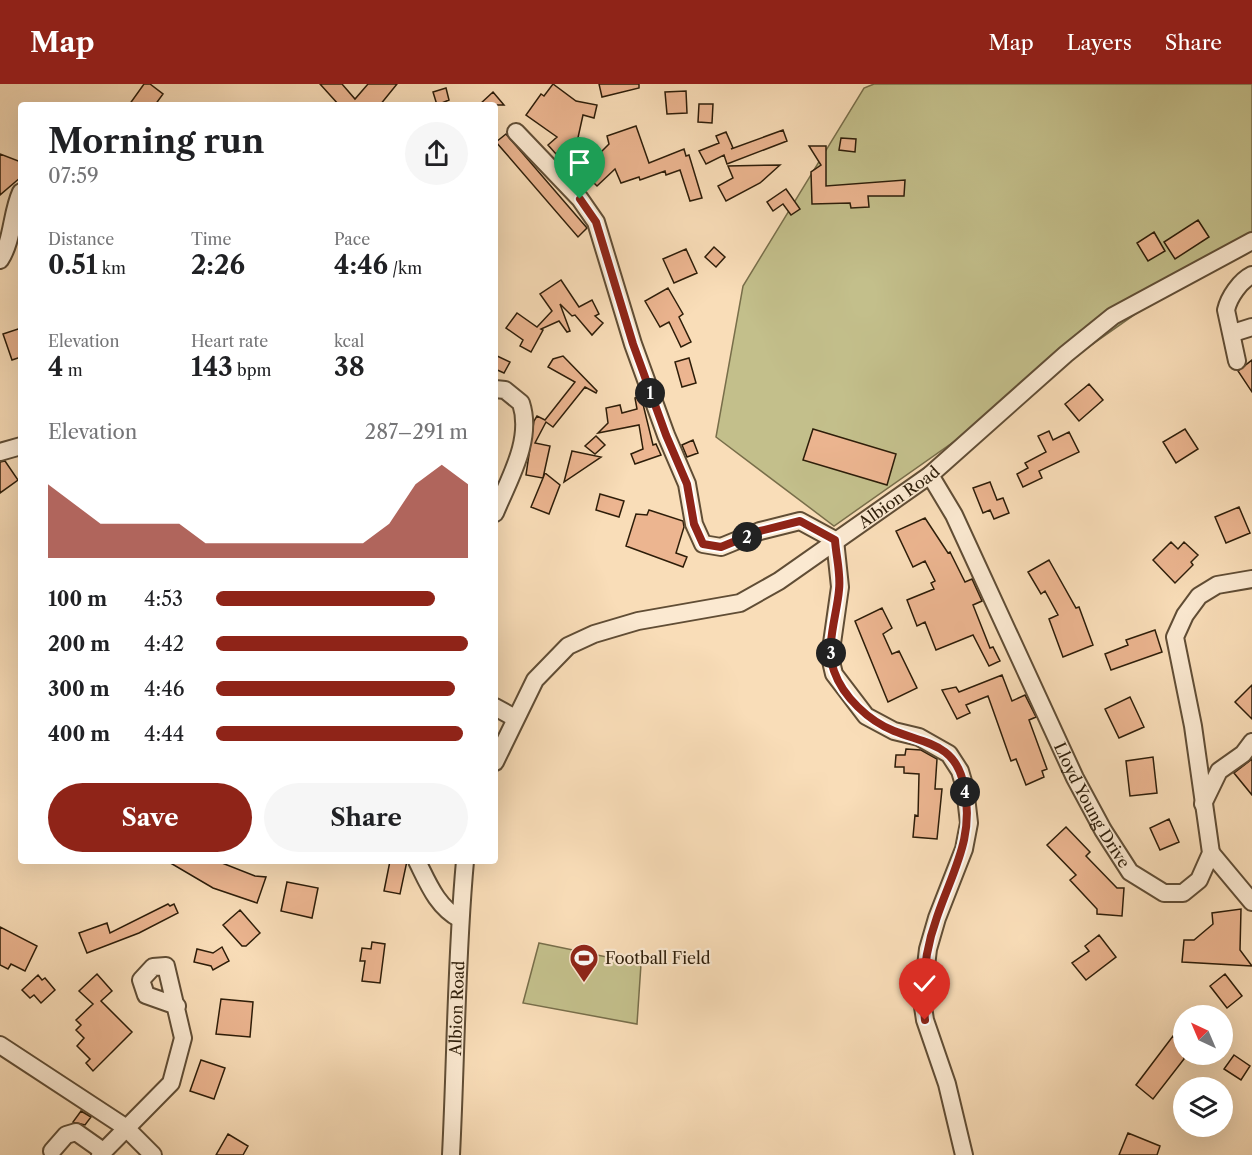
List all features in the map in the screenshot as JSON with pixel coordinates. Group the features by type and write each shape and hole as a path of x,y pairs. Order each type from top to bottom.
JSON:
{"street":[{"path":"516,132 580,199 596,222 633,344 666,435 687,484 694,524 703,544 721,547 760,531 800,521 835,540 840,587 830,657 834,674 866,716 894,731 919,737 949,754 960,771 965,788 969,823 928,949 922,1000 925,1020 947,1084 964,1155"},
{"path":"0,260 8,245 14,208 18,199"},
{"name":"Albion Road","path":"498,755 535,681 568,646 594,634 638,621 740,603 779,581 930,475 1066,354 1113,316 1252,241"},
{"path":"1237,361 1233,333 1227,318 1228,302 1246,278 1252,275"},
{"path":"1233,333 1252,327"},
{"path":"498,389 505,390 521,403 525,430 521,450 498,506"},
{"path":"0,452 18,447"},
{"name":"Lloyd Young Drive","path":"930,475 954,515 1075,778 1130,872 1164,893 1183,893 1199,879 1211,853"},
{"path":"1252,579 1217,585 1199,596 1174,637 1193,726 1202,805 1211,853 1252,902"},
{"path":"498,709 515,718"},
{"path":"1202,805 1219,771 1243,754 1252,742"},
{"path":"419,864 438,901 448,912 460,919"},
{"name":"Albion Road","path":"451,1155 460,919 465,864"},
{"path":"52,1151 66,1136 76,1132 102,1153 125,1127 171,1083 183,1038 177,1006"},
{"path":"0,1045 125,1127 153,1155"}],"shaded area":[{"path":"874,84 1252,84 1252,232 834,526 716,437 743,286 864,88"},
{"name":"Football Field","path":"539,943 641,964 637,1024 523,1003"}],"building":[{"path":"144,84 150,84 163,94 157,102 131,102"},
{"path":"320,84 342,84 355,99 368,84 397,84 382,102 336,102"},
{"path":"553,84 576,101 597,105 594,118 583,115 577,142 594,159 609,144 607,136 636,126 649,163 684,149 686,156 689,155 702,198 690,201 680,170 666,175 665,171 640,180 639,177 621,183 615,169 597,186 589,178 592,175 563,147 556,154 548,145 557,137 526,115 541,94 544,96"},
{"path":"599,84 639,84 639,88 602,97"},
{"path":"446,88 449,100 436,102 433,92"},
{"path":"686,91 687,113 667,114 665,92"},
{"path":"493,92 504,105 498,105 498,102 482,102"},
{"path":"699,104 713,104 712,123 698,122"},
{"path":"783,130 787,141 727,164 724,155 706,164 699,151 719,143 716,136 726,132 733,148 731,149"},
{"path":"506,134 587,228 578,237 498,144 498,140"},
{"path":"841,138 856,139 855,152 839,150"},
{"path":"809,146 826,146 826,186 905,180 904,196 868,196 869,207 851,208 850,203 812,204 811,172 821,165"},
{"path":"0,154 18,161 18,180 0,195"},
{"path":"780,165 760,183 726,201 718,186 733,178 728,166"},
{"path":"786,189 800,209 791,215 783,204 773,211 767,202"},
{"path":"1198,220 1209,237 1175,259 1164,242"},
{"path":"1154,232 1165,251 1148,261 1137,243"},
{"path":"714,247 725,257 716,267 705,257"},
{"path":"686,249 697,273 674,283 663,259"},
{"path":"561,280 579,307 592,300 599,314 595,316 603,323 592,335 575,315 572,316 560,304 570,331 567,332 559,321 541,329 543,330 531,352 520,346 523,340 506,328 517,313 537,327 552,311 540,294"},
{"path":"668,288 683,314 679,317 691,342 681,347 669,322 660,327 645,301"},
{"path":"18,329 18,358 12,360 3,334"},
{"path":"498,356 510,362 504,373 498,370"},
{"path":"563,356 597,391 596,393 585,387 553,427 546,422 535,443 550,446 543,478 526,475 534,421 537,416 545,420 575,382 548,367 553,359"},
{"path":"689,358 696,383 682,387 675,362"},
{"path":"1252,360 1252,392 1238,371"},
{"path":"1089,384 1103,400 1079,421 1065,404"},
{"path":"641,396 653,445 656,444 661,455 635,464 631,454 643,449 639,425 598,433 608,423 606,408 620,405 622,413 637,409 635,398"},
{"path":"813,429 896,454 887,485 803,460"},
{"path":"1185,429 1198,449 1176,463 1163,442"},
{"path":"1049,431 1053,440 1069,432 1079,452 1039,471 1042,478 1023,487 1017,474 1028,468 1025,463 1046,452 1038,436"},
{"path":"596,436 605,445 595,454 585,446"},
{"path":"693,440 698,453 687,457 682,445"},
{"path":"572,451 601,457 564,482"},
{"path":"5,461 18,480 0,493 0,462"},
{"path":"545,473 560,485 549,514 531,507"},
{"path":"990,482 997,500 1003,498 1009,513 994,519 990,510 983,513 973,488"},
{"path":"600,494 624,501 619,517 596,510"},
{"path":"1239,507 1250,533 1226,543 1215,517"},
{"path":"649,510 683,521 684,527 676,553 687,557 683,567 626,546 636,514 647,515"},
{"path":"925,518 948,553 950,552 965,582 972,579 982,601 973,605 990,648 993,647 1000,661 989,666 973,635 936,650 925,622 917,626 907,600 934,589 931,583 935,581 925,561 913,567 896,531"},
{"path":"1171,542 1178,549 1184,542 1198,555 1191,562 1193,565 1175,583 1153,560"},
{"path":"1049,560 1076,608 1079,607 1093,645 1063,657 1049,619 1058,615 1045,591 1041,594 1028,572"},
{"path":"882,608 892,628 883,634 892,654 899,651 917,688 888,702 855,621"},
{"path":"1155,630 1162,652 1111,670 1105,654 1128,645 1126,640"},
{"path":"1002,675 1012,701 1025,695 1036,717 1029,720 1047,769 1042,771 1044,777 1026,785 1016,759 1011,761 988,696 966,705 970,713 957,719 942,690 956,687 959,692"},
{"path":"1252,685 1252,719 1235,702"},
{"path":"1130,697 1144,727 1119,738 1105,709"},
{"path":"906,749 921,750 937,759 935,789 942,789 937,839 913,837 915,815 918,816 919,774 904,773 904,767 895,767 896,755 905,755"},
{"path":"1153,757 1157,793 1130,796 1126,761"},
{"path":"1252,759 1252,795 1234,773"},
{"path":"1169,819 1179,842 1160,850 1150,828"},
{"path":"1066,827 1090,852 1086,856 1117,888 1124,888 1122,916 1097,914 1097,909 1070,880 1076,875 1047,845"},
{"path":"172,864 225,864 255,876 266,877 257,903 213,888"},
{"path":"389,864 406,864 400,894 384,891"},
{"path":"287,882 318,888 312,918 281,911"},
{"path":"168,904 170,906 174,904 178,913 139,933 87,953 79,933 107,923 110,933"},
{"path":"1241,909 1240,950 1252,966 1182,962 1184,940 1194,940 1213,924 1212,913"},
{"path":"240,910 260,933 246,946 242,946 223,925"},
{"path":"0,927 37,946 25,971 11,964 8,969 0,965"},
{"path":"1099,935 1116,957 1086,980 1072,963 1089,951 1085,946"},
{"path":"372,942 385,944 380,983 362,981 365,961 360,961 362,948 371,949"},
{"path":"222,947 229,961 213,970 211,966 194,962 197,949 213,953"},
{"path":"97,974 112,991 101,1001 132,1032 93,1071 86,1063 90,1059 77,1046 84,1038 76,1030 81,1025 76,1020 93,1004 79,991"},
{"path":"1225,974 1242,996 1231,1005 1225,1005 1210,986"},
{"path":"38,975 42,980 45,978 55,990 41,1003 34,995 30,998 22,990"},
{"path":"221,999 253,1002 250,1037 216,1034"},
{"path":"1173,1036 1173,1065 1179,1065 1153,1099 1136,1085"},
{"path":"1233,1056 1250,1066 1241,1080 1224,1069 1227,1065 1233,1065"},
{"path":"201,1060 225,1068 214,1099 190,1091"},
{"path":"81,1111 91,1117 85,1125 73,1122"},
{"path":"1128,1133 1160,1146 1157,1155 1119,1155"},
{"path":"228,1134 248,1146 243,1155 216,1155"}],"place":[{"name":"Football Field","path":"584,984"}],"route":[{"path":"580,199 596,222 633,344 666,435 687,484 694,524 703,544 721,547 760,531 800,521 835,540 840,587 830,657 834,674 866,716 894,731 919,737 949,754 960,771 965,788 969,823 964,849 937,918 928,949 922,1000 925,1020"}]}
